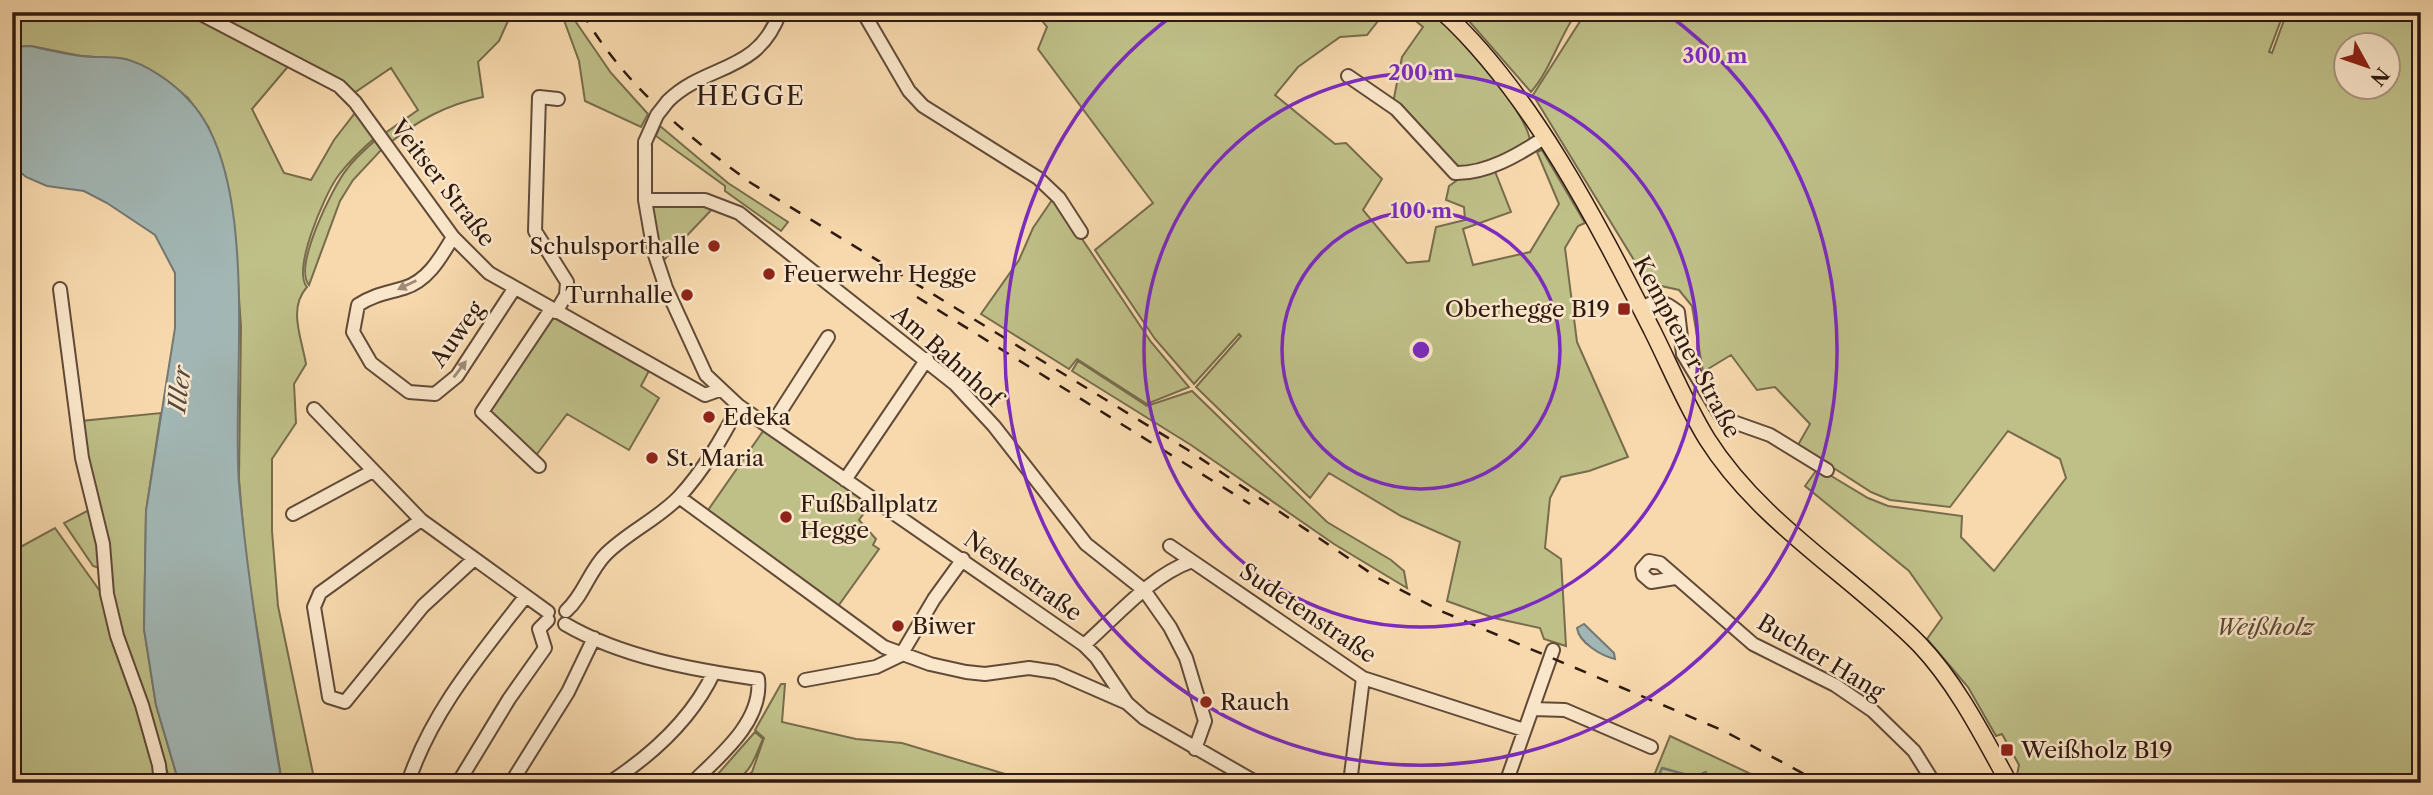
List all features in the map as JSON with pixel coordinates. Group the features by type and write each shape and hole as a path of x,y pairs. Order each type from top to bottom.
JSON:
{"main road":[{"name":"Kemptener Straße","path":"1443,12 1461,28 1522,103 1641,309 1707,438 1736,478 1786,528 1886,613 1937,665 2009,783"}],"street":[{"name":"Veitser Straße","path":"197,12 339,86 355,102 453,237 489,273 705,395 719,390"},
{"name":"Nestlestraße","path":"780,12 771,34 748,57 682,88 668,101 657,115 645,142 645,200 654,252 675,312 706,375 738,406 771,426 1084,645 1096,657 1126,703"},
{"path":"863,12 909,91 923,106 1038,178 1059,198 1081,232"},
{"path":"1348,76 1396,109 1455,173 1470,173 1486,168 1522,153 1544,138"},
{"path":"539,466 482,412 566,295 567,282 535,231 539,97 558,99"},
{"name":"Am Bahnhof","path":"645,200 705,200 739,213 927,359 994,426 1086,544 1144,590 1170,627 1186,658 1205,721 1195,749"},
{"name":"Auweg","path":"453,237 436,266 408,287 375,295 358,305 353,332 372,363 409,392 435,394 457,376 514,289"},
{"path":"60,289 82,458 103,544 107,594 117,636 156,753 161,783"},
{"path":"1641,309 1655,301 1663,302 1678,312 1683,354 1722,418 1770,435 1827,470"},
{"path":"771,426 828,337"},
{"path":"845,480 927,359"},
{"path":"565,617 596,565 608,552 679,497 716,448 738,406"},
{"path":"314,409 371,472 421,520 548,616"},
{"path":"293,514 371,472"},
{"path":"679,497 862,632 901,655 985,674 1029,668 1056,672 1126,703 1144,718 1257,783"},
{"path":"421,520 320,593 314,607 329,697 345,702 423,606 473,560"},
{"name":"Sudetenstraße","path":"1170,546 1363,678 1524,730"},
{"path":"805,680 876,667 901,655 934,599 963,559"},
{"path":"1084,645 1144,590 1179,565 1192,561"},
{"name":"Bucher Hang","path":"1675,578 1753,645 1835,685 1872,710 1914,751 1934,783"},
{"path":"408,783 416,758 451,694 525,597"},
{"path":"458,783 509,699 545,648 539,629 557,607 565,617 594,638 636,653 714,672 758,679 757,709 738,734 692,783"},
{"path":"511,783 568,692 594,638"},
{"path":"1506,783 1553,650"},
{"path":"609,783 637,764 676,727 703,696 714,672"},
{"path":"1350,783 1363,678"},
{"path":"1533,709 1565,710 1651,747"}],"green space":[{"path":"12,12 192,12 291,63 252,109 284,173 311,180 334,140 358,109 377,136 355,156 336,179 311,233 303,278 307,287 301,295 297,313 306,364 294,384 296,423 272,459 272,531 278,606 315,783 282,783 246,563 239,479 241,327 236,255 209,128 188,98 157,74 126,59 81,56 31,46 12,47"},
{"path":"204,12 512,12 499,41 478,62 483,97 456,104 432,115 387,145 381,136 418,110 391,68 351,95"},
{"path":"561,12 569,12 611,73 648,114 641,127 585,101 579,61"},
{"path":"1035,12 1385,12 1367,35 1340,37 1298,67 1275,95 1335,144 1346,143 1382,179 1363,210 1407,263 1429,261 1436,227 1465,220 1464,207 1446,200 1449,186 1459,179 1494,169 1511,212 1463,229 1473,265 1530,252 1559,204 1537,152 1542,150 1585,223 1578,226 1565,248 1577,342 1628,457 1589,471 1561,477 1550,498 1545,548 1561,559 1566,646 1544,639 1540,628 1494,618 1447,601 1460,542 1401,516 1329,473 1310,498 1196,387 1241,336 1239,334 1194,384 1155,339 1095,250 1153,203 1038,49 1047,27"},
{"path":"1405,12 1435,12 1504,92 1525,126 1530,140 1484,165 1455,169 1393,103 1402,57 1423,27"},
{"path":"1461,12 1577,12 1531,92"},
{"name":"Weißholz","path":"1586,12 2284,12 2269,52 2272,53 2287,12 2421,12 2421,783 2021,783 2017,775 2019,765 2002,734 1996,736 1968,687 1927,639 1942,618 1909,571 1805,486 1818,468 1868,498 1888,506 1962,516 1961,537 1994,571 2066,478 2060,459 2008,431 1950,507 1890,500 1871,492 1798,445 1810,424 1775,387 1757,390 1731,355 1703,372 1692,306 1679,290 1648,283 1533,95"},
{"path":"660,126 728,183 788,222 781,231 656,136"},
{"path":"378,138 384,147 353,180 340,201 309,285 305,276 306,262 325,208 347,169"},
{"path":"1054,197 1151,342 1189,387 1147,404 1077,359 1069,369 981,314 1019,260 1033,228"},
{"path":"649,202 715,206 662,262"},
{"path":"551,314 650,369 641,386 659,398 629,450 567,414 534,458 488,415 487,405"},
{"path":"1078,361 1147,406 1192,391 1327,522 1391,560 1404,571 1407,588 1334,544 1191,445 1072,371"},
{"path":"161,413 146,511 144,629 156,705 179,783 171,783 120,633 85,457 81,421"},
{"name":"Fußballplatz Hegge","path":"766,427 872,502 859,520 876,539 873,545 879,549 836,609 706,513"},
{"path":"89,510 101,563 99,568 93,566 64,523"},
{"path":"55,528 102,594 159,783 12,783 12,543 15,550"},
{"path":"781,684 785,684 782,722 856,739 902,743 1035,783 909,783 850,775 811,783 735,783 752,772 764,738 755,730"},
{"path":"755,732 763,739 745,773 732,781 710,783"},
{"path":"1670,736 1770,783 1651,783"}],"water":[{"name":"Iller","path":"31,46 87,57 125,59 158,74 187,98 211,132 226,176 235,226 238,281 239,484 257,634 282,783 179,783 156,705 144,629 146,511 175,328 175,273 155,235 107,203 84,191 47,186 26,177 12,165 12,47"},
{"path":"1584,624 1614,653 1615,659 1586,644 1577,628"}],"waterway":[{"path":"1656,783 1662,768 1695,777 1706,772"}],"railway":[{"path":"582,12 598,38 636,85 680,127 751,183 1188,450 1378,578 1441,611 1724,731 1821,783"},
{"path":"917,297 1250,504"}],"place":[{"name":"Schulsporthalle","path":"714,246"},
{"name":"Feuerwehr Hegge","path":"769,274"},
{"name":"Turnhalle","path":"687,295"},
{"name":"Oberhegge B19","path":"1624,309"},
{"name":"Edeka","path":"709,417"},
{"name":"St. Maria","path":"652,458"},
{"name":"Fußballplatz Hegge","path":"786,517"},
{"name":"Biwer","path":"898,626"},
{"name":"Rauch","path":"1206,702"},
{"name":"Weißholz B19","path":"2007,750"}],"district":[{"name":"HEGGE","path":"751,96"}]}
